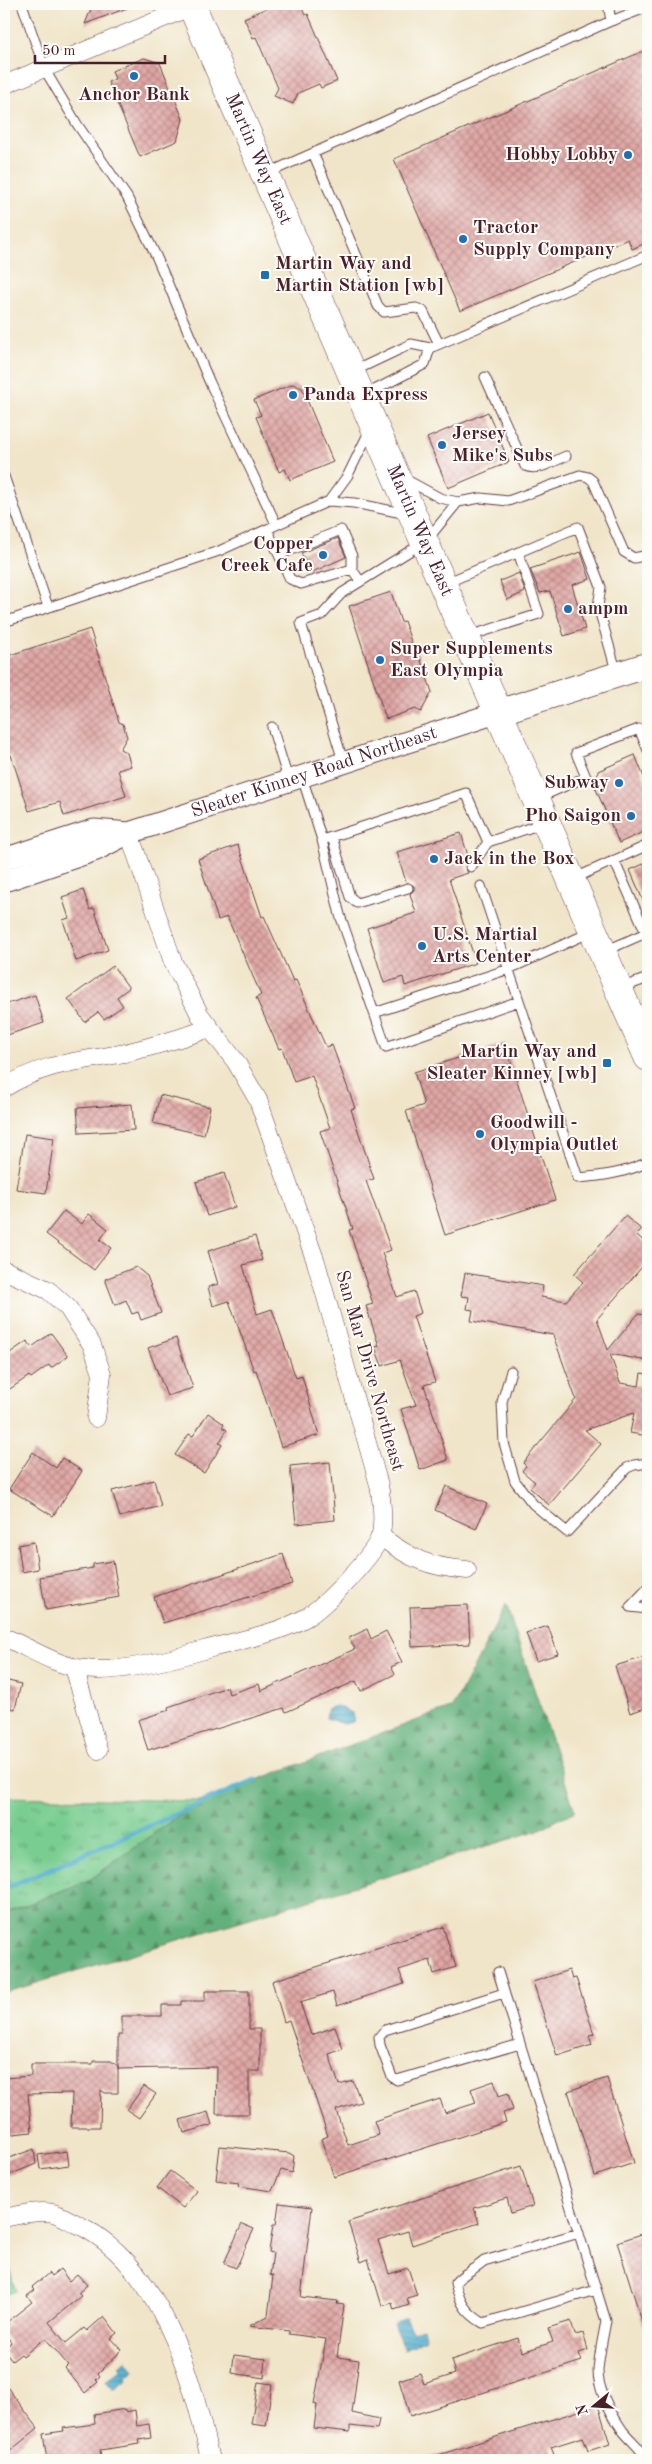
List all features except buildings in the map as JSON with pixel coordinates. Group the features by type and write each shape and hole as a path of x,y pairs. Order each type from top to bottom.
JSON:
{"main road":[{"name":"Martin Way East","path":"194,5 265,174 426,541 598,942 647,1049"},
{"path":"499,712 648,665"}],"street":[{"path":"4,85 46,70 194,5"},
{"name":"Sleater Kinney Road Northeast","path":"4,881 96,850 129,833 343,761 499,712"},
{"name":"Sleater Kinney Road Northeast","path":"4,858 94,830 129,833"},
{"name":"San Mar Drive Northeast","path":"4,1637 46,1657 85,1670 120,1668 186,1655 304,1618 322,1607 374,1547 380,1536 383,1509 379,1485 316,1262 258,1100 236,1062 200,1015 173,962 129,833"},
{"path":"4,1088 23,1076 44,1068 72,1060 124,1053 179,1039 210,1028"},
{"path":"4,1270 48,1290 68,1308 92,1345 102,1374 96,1418"},
{"path":"380,1536 415,1560 444,1568 467,1570"},
{"path":"74,1666 98,1750"},
{"path":"4,2218 53,2213 93,2232 123,2256 150,2293 180,2352 204,2427 210,2460"}],"lane":[{"path":"22,4 46,70 77,124 127,197 157,258 210,383 276,524"},
{"path":"608,4 611,21"},
{"path":"265,174 611,21 648,7"},
{"path":"313,153 378,306 384,312 416,308 423,311 439,344"},
{"path":"357,384 411,344 430,348 648,255"},
{"path":"357,384 425,364 430,348"},
{"path":"485,377 526,466 531,468 541,467 566,456"},
{"path":"329,501 348,475 374,422"},
{"path":"397,475 440,498 458,502 481,498 508,501 580,476 588,477 593,481 624,552 634,558 648,554"},
{"path":"4,476 48,607"},
{"path":"4,622 219,551 329,501 354,502 415,516"},
{"path":"343,761 301,622 322,615 342,593 360,580 426,541 458,502"},
{"path":"444,584 578,527 601,587 598,606 617,675"},
{"path":"267,529 290,579 301,584 352,569"},
{"path":"279,555 341,530 352,556 352,569 360,580"},
{"path":"467,637 539,614 518,552"},
{"path":"471,867 488,842 542,810 586,777 576,754 648,725"},
{"path":"272,727 322,840 340,915 386,1047 519,1001"},
{"path":"639,729 648,750"},
{"path":"322,840 466,793 488,842"},
{"path":"332,837 350,897 357,903 408,888"},
{"path":"572,880 648,845"},
{"path":"374,1013 598,942 647,932 614,860"},
{"path":"481,886 578,1178 617,1174 648,1162"},
{"path":"619,989 648,978"},
{"path":"511,1372 502,1402 504,1443 515,1481 533,1504 567,1532 627,1468 634,1464 648,1463"},
{"path":"648,1588 630,1607 648,1609"},
{"path":"498,1972 606,2321 598,2372 610,2410 624,2432 643,2452 647,2460"},
{"path":"504,1993 385,2030 379,2037 380,2045 392,2077 397,2080 520,2044"},
{"path":"579,2233 484,2261 474,2270 462,2274 455,2283 459,2300 466,2313 482,2323 596,2290"}],"green space":[{"path":"506,1605 575,1811 536,1831 4,1993 4,1914 91,1879 200,1801 453,1707"},
{"path":"4,1797 200,1801 91,1879 4,1914"},
{"path":"9,2268 16,2291 4,2295 4,2269"}],"water":[{"path":"337,1706 352,1713 353,1722 344,1724 326,1718 328,1708"},
{"path":"406,2318 413,2331 423,2328 426,2339 404,2349 393,2324"},
{"path":"126,2361 134,2370 125,2377 127,2380 114,2390 106,2381 121,2369 119,2366"}],"waterway":[{"path":"4,1889 255,1780"}],"place":[{"name":"Anchor Bank","path":"134,76"},
{"name":"Hobby Lobby","path":"628,155"},
{"name":"Tractor Supply Company","path":"463,239"},
{"name":"Martin Way and Martin Station [wb]","path":"265,275"},
{"name":"Panda Express","path":"293,395"},
{"name":"Jersey Mike's Subs","path":"442,445"},
{"name":"Copper Creek Cafe","path":"323,555"},
{"name":"ampm","path":"568,609"},
{"name":"Super Supplements East Olympia","path":"380,660"},
{"name":"Subway","path":"619,783"},
{"name":"Pho Saigon","path":"631,816"},
{"name":"Jack in the Box","path":"434,859"},
{"name":"U.S. Martial Arts Center","path":"422,946"},
{"name":"Martin Way and Sleater Kinney [wb]","path":"607,1063"},
{"name":"Goodwill - Olympia Outlet","path":"480,1134"}]}
